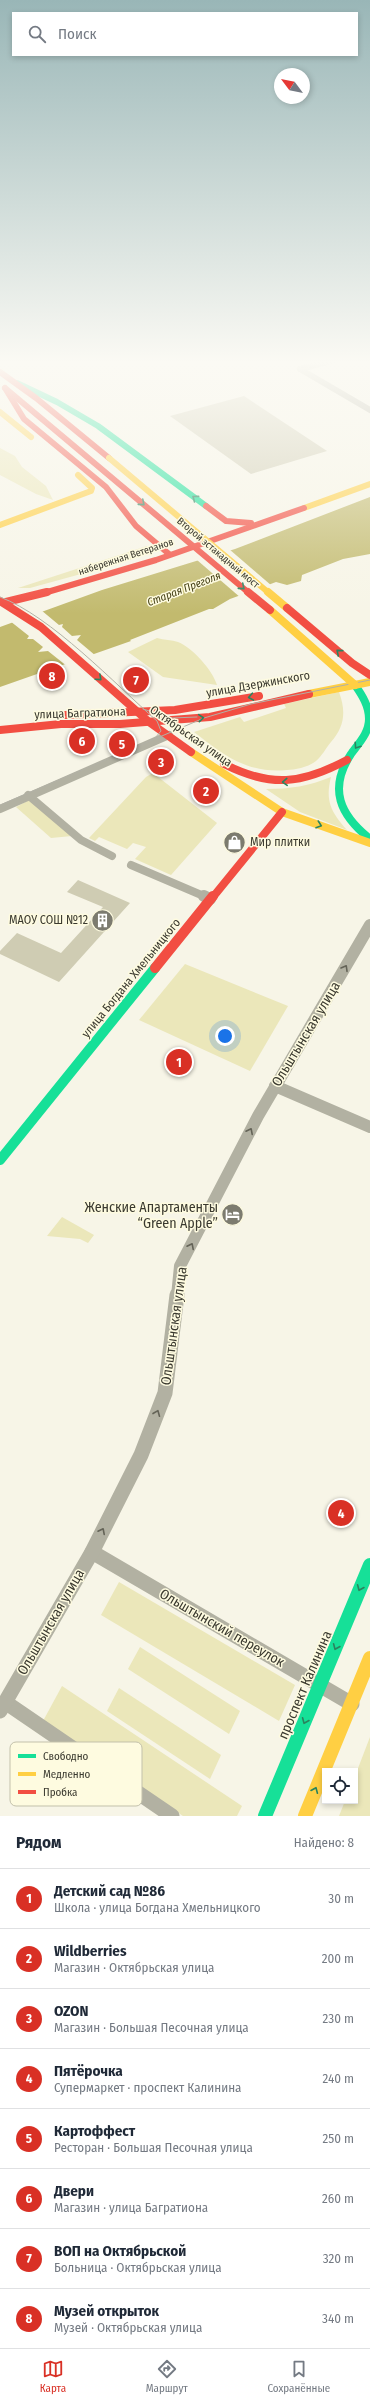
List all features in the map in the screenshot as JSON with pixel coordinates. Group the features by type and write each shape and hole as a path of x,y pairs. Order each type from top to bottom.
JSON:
{"main road":[{"path":"0,525 91,491 92,488 68,465 42,445"},
{"path":"55,445 106,487 136,526 169,554"},
{"name":"Второй эстакадный мост","path":"73,445 280,618 354,685 368,708 369,719 366,731 359,745 347,760 339,781 338,795 340,808 352,825 370,839"},
{"name":"Второй эстакадный мост","path":"92,445 352,664 370,676"},
{"path":"125,445 226,521 244,524 273,518 370,484"},
{"name":"набережная Ветеранов","path":"19,604 54,591 223,537 273,518"},
{"path":"223,537 229,530 226,521"},
{"name":"Октябрьская улица","path":"0,594 19,604 83,658 165,723"},
{"name":"Октябрьская улица","path":"3,602 19,604"},
{"name":"Октябрьская улица","path":"83,658 149,722 282,812 370,843"},
{"name":"улица Дзержинского","path":"150,711 175,710 370,676"},
{"name":"улица Дзержинского","path":"165,723 210,717 324,690 370,682"},
{"name":"улица Багратиона","path":"0,722 52,716 150,711"},
{"name":"Второй эстакадный мост","path":"165,723 229,768 250,778 268,782 307,780 333,769 347,760"},
{"name":"улица Багратиона","path":"0,730 61,724 165,723"},
{"name":"улица Богдана Хмельницкого","path":"0,1160 282,812"},
{"name":"проспект Калинина","path":"266,1816 370,1565"},
{"path":"305,1816 370,1658"}],"street":[{"path":"0,809 28,795 169,735"},
{"path":"28,795 81,840 112,856"},
{"path":"131,865 210,899"},
{"name":"Ольштынская улица","path":"3,1707 92,1552 141,1455 165,1393 180,1266 275,1086 370,925"},
{"path":"275,1086 370,1127"},
{"name":"Ольштынский переулок","path":"92,1552 352,1704"},
{"path":"3,1707 57,1742"},
{"path":"142,1797 172,1816"}],"shaded area":[{"path":"0,448 15,456 22,467 46,486 53,500 36,494 0,475"},
{"path":"147,546 149,553 121,563 30,588 18,588"},
{"path":"157,638 178,642 190,649 202,660 215,679 217,685 163,677 128,652"},
{"path":"339,692 343,706 342,724 336,736 318,759 310,765 302,768 273,770 248,766 226,755 194,732 240,717 244,722 286,708 284,704"},
{"path":"153,773 217,823 171,875 135,859 146,847 133,843 127,849 99,837 95,841 89,838 146,777"},
{"path":"331,777 329,785 329,800 333,812 347,830 300,812 266,789 299,786 315,783"},
{"path":"29,800 72,836 51,838 16,807"},
{"path":"185,964 288,1006 250,1071 139,1020"},
{"path":"62,1217 94,1235 88,1243 80,1239 47,1236"},
{"path":"119,1582 295,1685 279,1721 101,1615"},
{"path":"140,1647 240,1711 229,1734 128,1669"},
{"path":"62,1686 242,1806 237,1816 183,1816 142,1788 142,1742 74,1742 43,1721"},
{"path":"119,1688 221,1755 210,1779 107,1711"},
{"path":"370,1737 370,1816 339,1816 344,1804 358,1804 358,1768"}],"water":[{"name":"Старая Преголя","path":"370,497 370,554 343,559 302,575 301,581 287,585 276,582 230,599 213,609 209,609 130,640 131,641 0,687 0,627 102,590 235,549"}],"pier":[{"path":"229,549 272,586 241,598 197,560"},
{"path":"41,610 59,625 63,624 62,627 72,636 81,635 77,640 96,656 68,667 48,651 38,652 43,647 33,639 27,639 29,636 10,621"}],"building":[{"path":"210,445 318,445 327,451 251,474"},
{"path":"74,733 92,733 90,749 72,749"},
{"name":"МАОУ СОШ №12","path":"78,880 130,903 59,982 0,954 0,951 17,933 61,953 103,907 67,892"}],"tram line":[{"path":"0,597 20,606 61,635 82,652 144,709"},
{"path":"0,805 204,718 251,704 370,680"},
{"path":"144,709 172,718 197,717"},
{"path":"144,709 157,721 161,731 155,738"}],"traffic: fast":[{"path":"123,445 206,506"},
{"path":"355,685 363,697 366,705 369,714 369,723 362,738 343,768 339,780 338,791 344,812 359,831 370,839"},
{"path":"0,1160 155,968"},
{"path":"265,1816 370,1565"}],"traffic: slow":[{"path":"109,458 287,608"},
{"path":"0,525 91,491 92,488 78,475"},
{"path":"304,508 370,484"},
{"path":"270,610 355,685"},
{"path":"309,694 370,682"},
{"path":"191,752 282,812 370,843"},
{"path":"305,1816 370,1658"}],"traffic: jam":[{"path":"55,445 106,487 136,526 169,554"},
{"path":"73,445 270,610"},
{"path":"93,445 109,458"},
{"path":"206,506 226,521 251,523"},
{"path":"6,602 81,583 193,547 304,508"},
{"path":"0,601 41,627 78,658 131,707 164,734 191,752"},
{"path":"287,608 352,663 370,675"},
{"path":"0,730 61,724 120,724 210,717 309,694"},
{"path":"65,715 175,710 259,696"},
{"path":"224,764 256,778 271,781 286,781 316,775 347,760"},
{"path":"155,968 282,812"}],"place":[{"name":"Музей открыток","path":"52,676"},
{"name":"ВОП на Октябрьской","path":"136,680"},
{"name":"Двери","path":"82,741"},
{"name":"Картоффест","path":"122,744"},
{"name":"OZON","path":"161,762"},
{"name":"Wildberries","path":"206,791"},
{"name":"Мир плитки","path":"235,842"},
{"name":"МАОУ СОШ №12","path":"103,920"},
{"name":"Детский сад №86","path":"179,1062"},
{"name":"Женские Апартаменты “Green Apple”","path":"233,1215"},
{"name":"Пятёрочка","path":"341,1513"}]}
